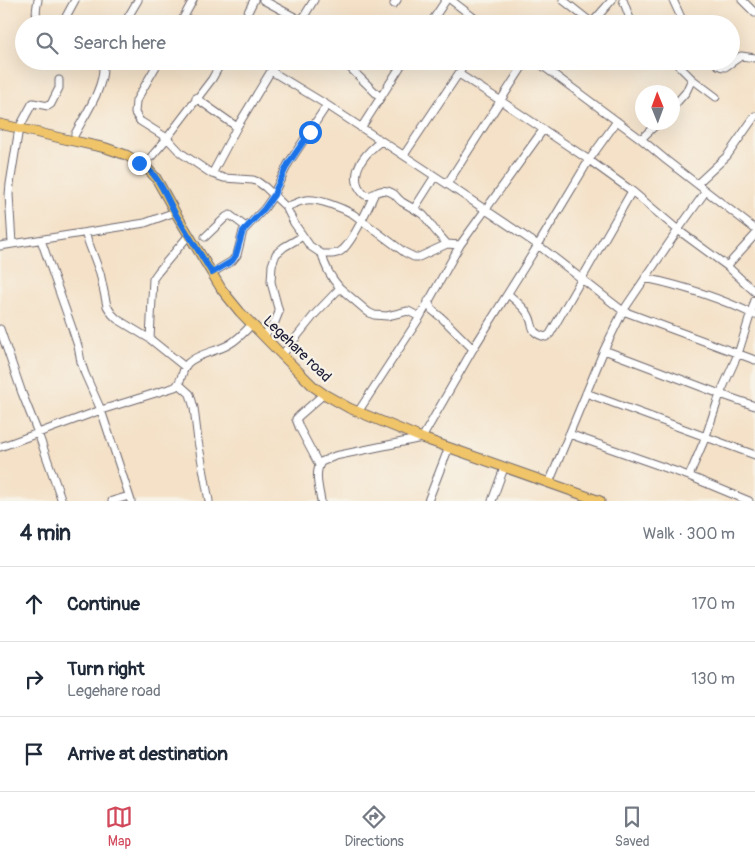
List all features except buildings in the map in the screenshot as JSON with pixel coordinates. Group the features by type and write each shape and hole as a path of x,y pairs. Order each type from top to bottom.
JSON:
{"main road":[{"path":"0,124 72,139"},
{"name":"Legehare road","path":"72,139 126,155 145,166 156,178 222,290 282,356 314,387 324,394 358,412 422,438 600,501"}],"street":[{"path":"36,15 38,0"},
{"path":"67,15 75,0"},
{"path":"129,15 138,0"},
{"path":"185,15 193,0"},
{"path":"246,15 254,0"},
{"path":"263,0 289,15"},
{"path":"305,15 314,0"},
{"path":"436,15 446,0"},
{"path":"451,0 470,15"},
{"path":"563,0 581,15"},
{"path":"598,15 612,0"},
{"path":"623,0 629,15"},
{"path":"673,0 680,15"},
{"path":"742,0 755,13"},
{"path":"740,57 755,58"},
{"path":"72,139 100,87 102,70"},
{"path":"154,70 136,101 135,113 140,121 212,174 224,178 248,179 258,182 286,207 294,223 310,246 322,254 337,253 344,249 362,220 375,193"},
{"path":"152,157 217,70"},
{"path":"353,70 380,96"},
{"path":"361,128 398,70"},
{"path":"404,155 461,70"},
{"path":"448,184 520,70"},
{"path":"548,70 641,139 755,229"},
{"path":"683,70 716,97"},
{"path":"212,174 237,127 271,71 404,155 538,245 623,311 755,360"},
{"path":"458,74 589,160 632,191 678,230 727,266 755,292"},
{"path":"680,99 686,92 692,79"},
{"path":"12,243 9,195 19,128 33,103 48,106 51,104 59,88 59,80"},
{"path":"196,98 237,127"},
{"path":"212,273 232,261 246,227 264,209 274,195 288,164 327,105"},
{"path":"697,184 727,156 755,116"},
{"path":"322,501 318,488 317,469 321,462 335,456 422,438 473,349 589,160 617,121"},
{"path":"358,412 420,317 460,245 543,130"},
{"path":"641,139 651,130"},
{"path":"381,141 368,151 360,165 357,175 357,183 360,189 364,194 368,195 380,190 386,190 423,215 447,244"},
{"path":"414,209 435,176"},
{"path":"508,294 528,313 531,326 535,332 540,336 546,337 550,334 632,191"},
{"path":"549,483 604,350 623,311 706,191"},
{"path":"286,207 307,200 345,210 414,257 419,257 447,244 460,245"},
{"path":"0,246 145,223 175,212"},
{"path":"205,237 226,217 230,216 246,227"},
{"path":"85,233 100,273 107,306 112,314 150,339 185,367"},
{"path":"150,339 153,280 189,235"},
{"path":"727,266 755,235"},
{"path":"264,336 275,322 279,312 271,282 272,265 279,251 303,236"},
{"path":"41,240 78,346 85,374 101,410 130,498 112,501"},
{"path":"322,254 324,265 340,288 368,312 387,316 408,311 420,317"},
{"path":"646,278 707,294 753,314"},
{"path":"282,356 315,314 340,288"},
{"path":"689,476 753,314 755,300"},
{"path":"428,301 432,310 444,319 473,349"},
{"path":"0,447 101,410 175,387 179,384 187,364 204,354 227,346 239,338 252,324"},
{"path":"0,328 22,394 62,501"},
{"path":"604,350 755,406"},
{"path":"179,384 190,394 194,408 209,501"},
{"path":"586,393 755,455"},
{"path":"319,465 296,420 324,394"},
{"path":"569,434 689,476 749,501"},
{"path":"428,501 449,447"},
{"path":"492,501 504,468"}],"route":[{"path":"139,163 145,166 156,178 212,273 232,261 239,247 243,231 264,209 274,195 288,164 310,132"}]}
